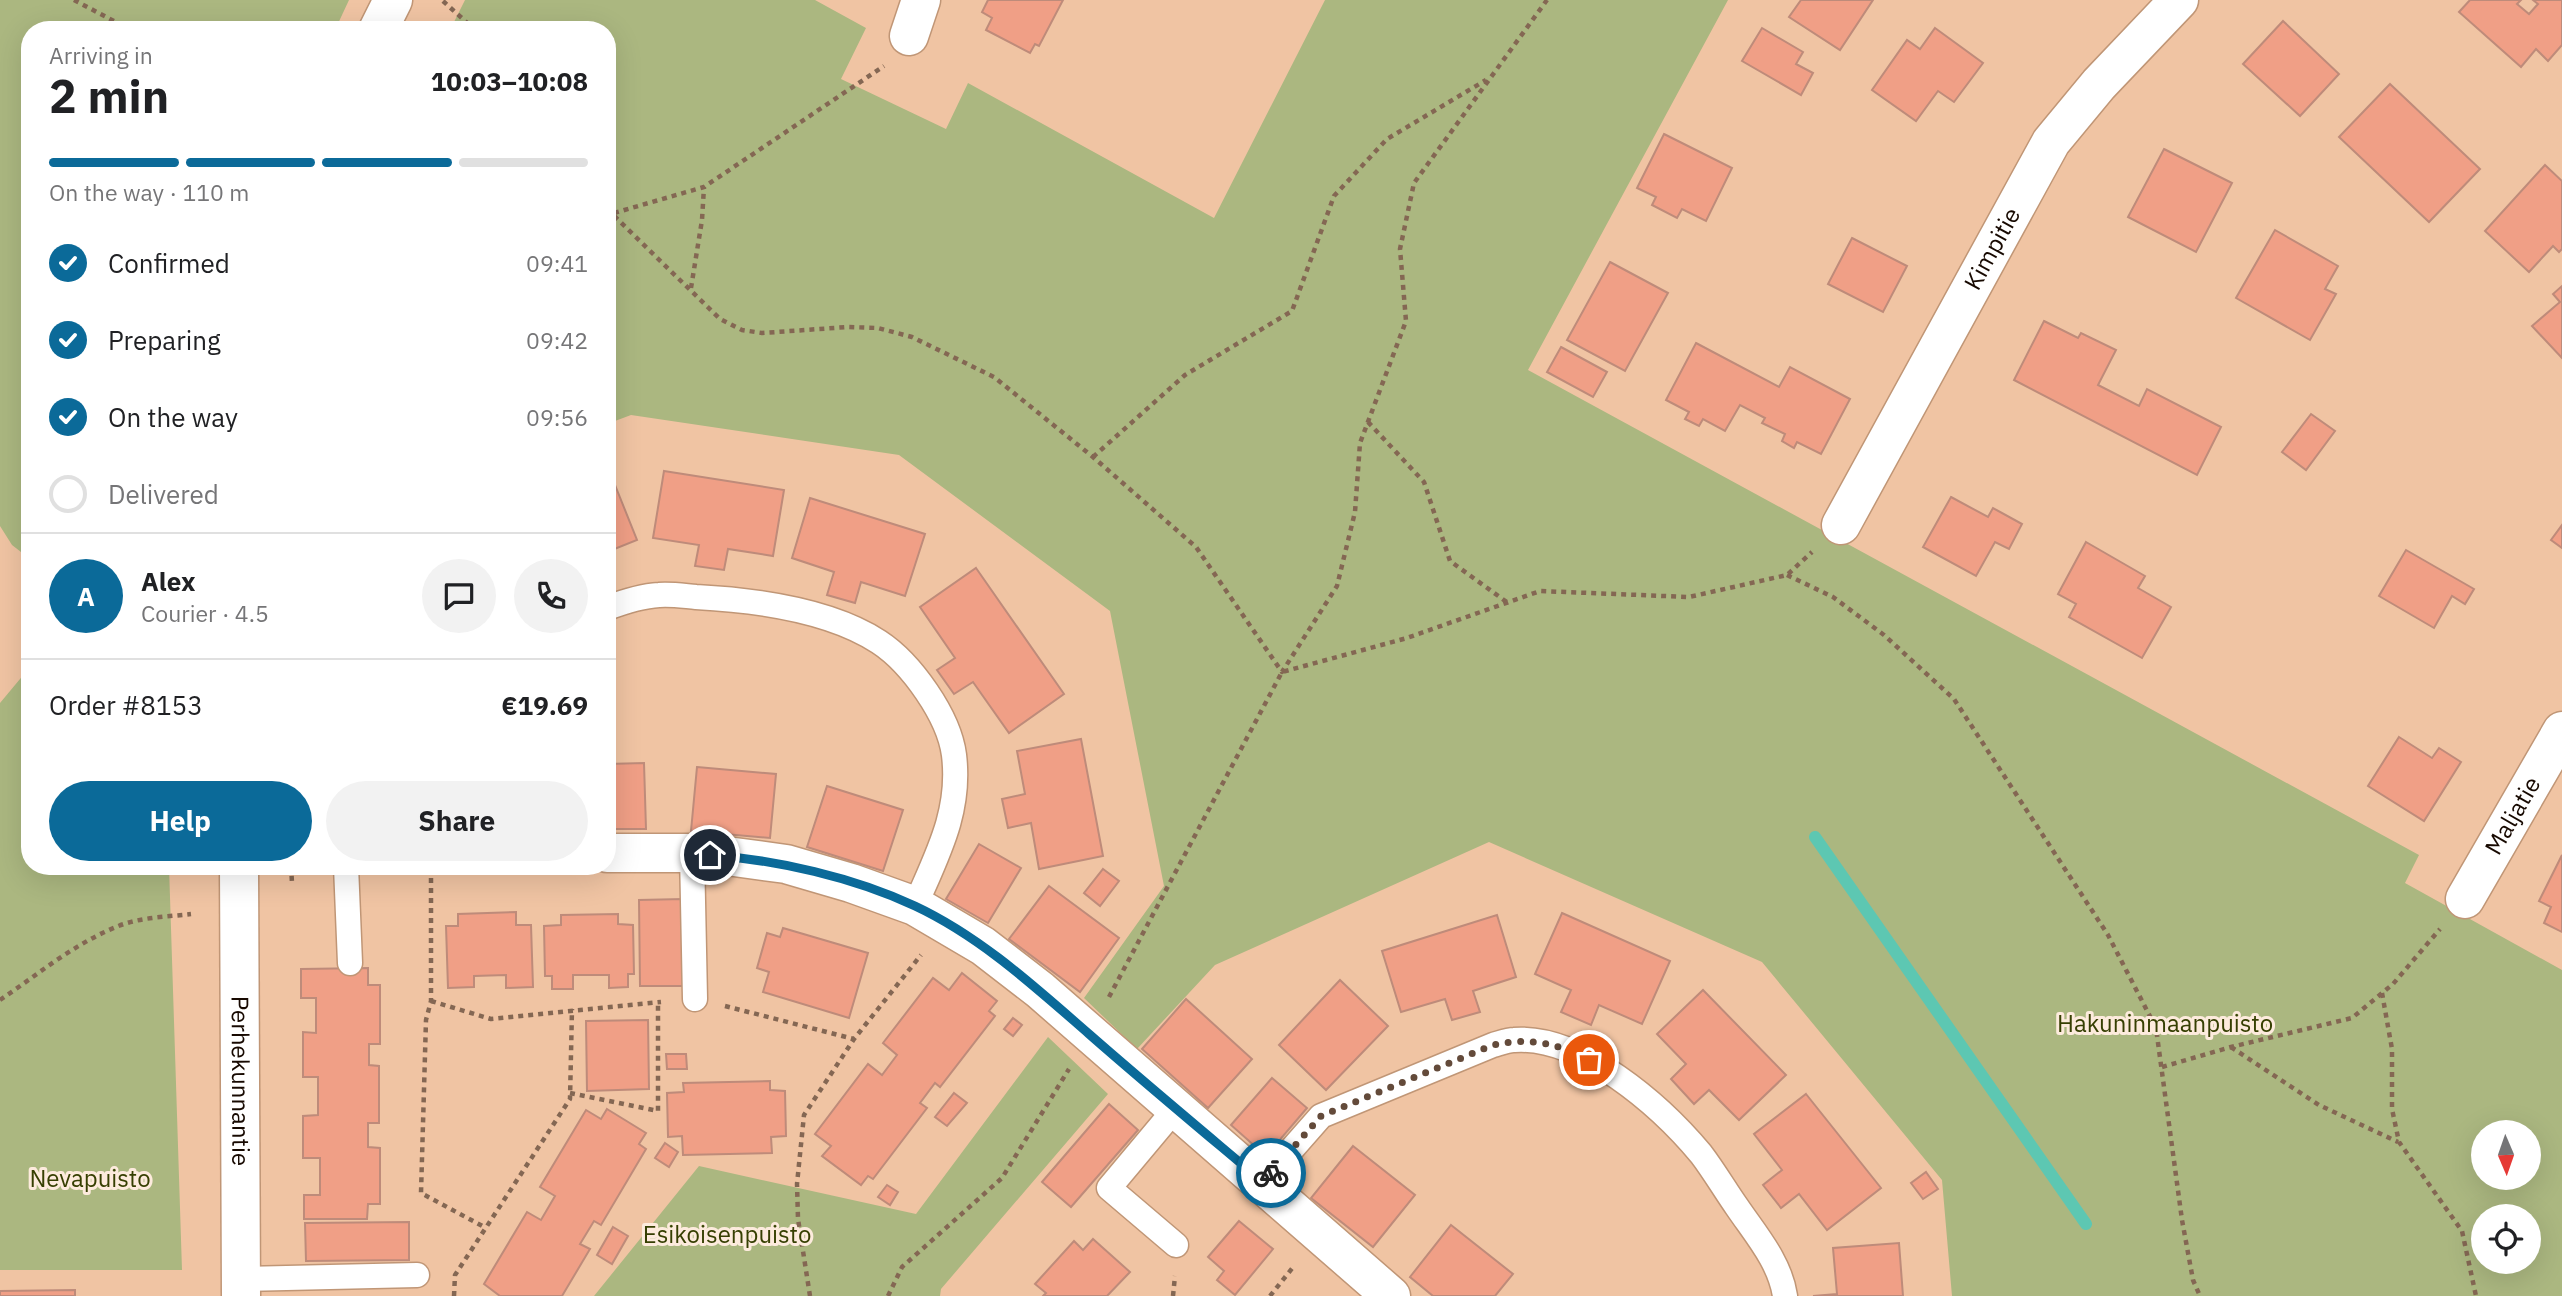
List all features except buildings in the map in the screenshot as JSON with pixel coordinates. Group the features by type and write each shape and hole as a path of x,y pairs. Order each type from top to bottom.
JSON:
{"street":[{"path":"383,21 393,0"},
{"path":"909,36 921,0"},
{"name":"Kimpitie","path":"1841,525 2051,142 2099,84 2179,0"},
{"name":"Maljatie","path":"2465,899 2562,731"},
{"path":"616,853 692,853 786,864 915,906 983,946 1040,990 1391,1296"},
{"name":"Perhekunnantie","path":"239,875 241,1287"}],"lane":[{"path":"616,605 659,595 735,599 794,609 851,628 880,643 909,670 939,710 953,751 956,787 949,826 915,906"},
{"path":"692,853 695,999"},
{"path":"346,875 350,963"},
{"path":"1263,1182 1321,1116 1493,1045 1515,1040 1537,1042 1568,1049 1611,1072 1647,1099 1701,1154 1772,1257 1784,1286 1785,1296"},
{"path":"1176,1108 1109,1188 1176,1245"},
{"path":"241,1287 417,1275"}],"path":[{"path":"74,0 114,21"},
{"path":"888,1296 902,1267 1002,1178 1089,1034 1282,672 1337,586 1355,512 1360,443 1406,321 1400,249 1414,183 1547,0"},
{"path":"443,1 465,21"},
{"path":"616,212 704,187 903,53 909,36"},
{"path":"1093,457 1185,375 1292,311 1334,196 1387,139 1489,78"},
{"path":"691,289 702,220 704,187"},
{"path":"616,215 720,319 742,330 762,333 848,327 878,328 912,337 994,377 1093,457 1196,547 1282,672"},
{"path":"1368,422 1424,482 1450,561 1508,603"},
{"path":"1282,672 1407,638 1540,591 1689,597 1787,575 1833,597 1884,635 1954,699 2108,934 2157,1028 2182,1220 2193,1280 2200,1296"},
{"path":"292,875 292,883"},
{"path":"432,878 431,1000 426,1020 421,1193 486,1228"},
{"path":"2162,1067 2231,1047 2352,1018 2393,984 2465,899"},
{"path":"0,1000 90,940 117,926 143,919 191,914"},
{"path":"810,1296 798,1219 797,1184 804,1115 854,1039 924,952"},
{"path":"2382,992 2392,1049 2392,1109 2399,1142 2462,1231 2476,1296"},
{"path":"431,1000 491,1019 695,999 854,1039"},
{"path":"570,1093 657,1111 659,1002"},
{"path":"454,1296 455,1275 570,1099 572,1009"},
{"path":"2231,1047 2319,1105 2399,1142"},
{"path":"1269,1296 1298,1261"}],"green space":[{"path":"0,0 349,0 339,21 21,21 21,552 12,545 0,526"},
{"name":"Hakuninmaanpuisto","path":"465,0 815,0 866,28 841,79 946,129 968,83 1214,218 1325,0 1728,0 1528,370 2419,855 2405,883 2562,970 2562,1296 1952,1296 1942,1180 1762,962 1489,842 1215,965 1137,1049 1084,998 1164,886 1110,611 899,455 631,415 616,421 616,21 454,21"},
{"name":"Nevapuisto","path":"21,678 21,875 169,875 182,1270 0,1270 0,703"},
{"name":"Esikoisenpuisto","path":"1048,1037 1108,1094 941,1289 940,1296 594,1296 699,1166 916,1214"}],"waterway":[{"path":"1815,837 2086,1224"}],"way so far":[{"path":"1271,1173 1321,1116 1493,1045 1515,1040 1537,1042 1568,1049 1589,1060"}],"route":[{"path":"710,855 786,864 915,906 983,946 1040,990 1263,1182 1271,1173"}]}
